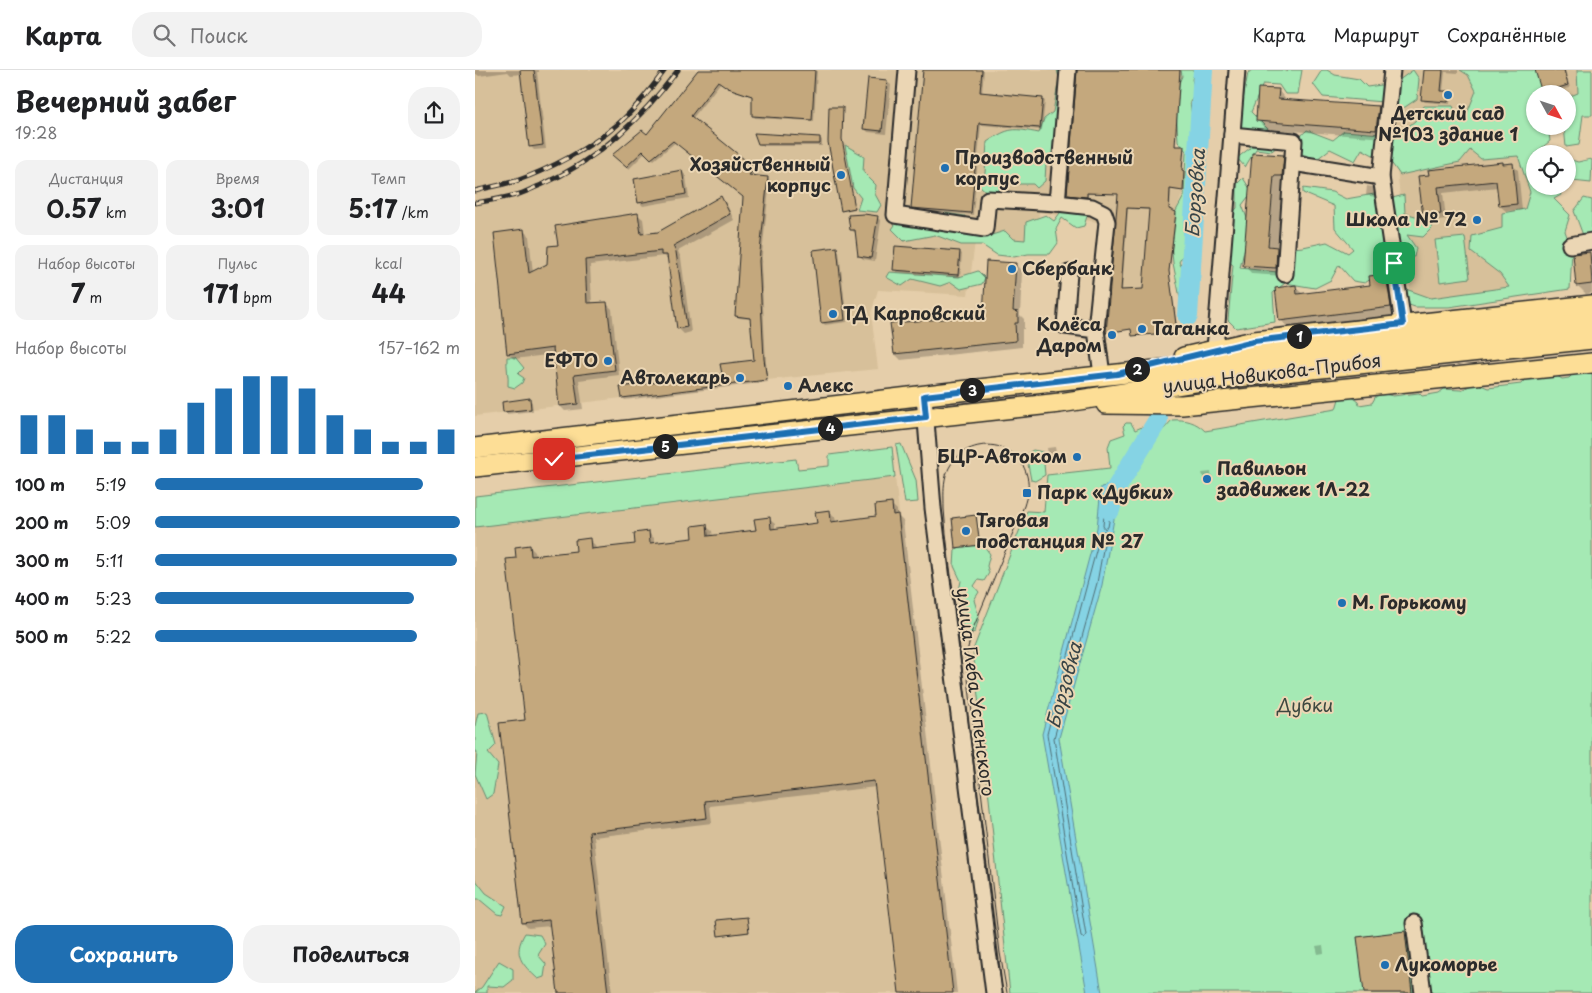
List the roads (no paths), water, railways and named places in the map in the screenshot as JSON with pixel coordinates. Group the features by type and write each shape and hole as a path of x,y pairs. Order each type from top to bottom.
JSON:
{"main road":[{"path":"1110,374 1254,341 1592,305"},
{"name":"улица Новикова-Прибоя","path":"475,448 1110,374 1592,323"},
{"name":"улица Новикова-Прибоя","path":"475,468 1060,403 1201,382 1592,339"},
{"path":"1060,403 1182,405 1592,363"}],"street":[{"path":"907,70 895,215 985,229 988,199 1092,207 1104,214 1107,222 1096,330 1110,374"},
{"path":"1057,203 1068,70"},
{"path":"1215,349 1237,70"},
{"path":"1393,70 1381,177 1403,324"},
{"path":"1232,135 1294,141 1285,274"},
{"path":"1293,163 1381,177"},
{"path":"1569,245 1592,241"},
{"path":"1069,273 1065,326 1096,330"},
{"name":"улица Глеба Успенского","path":"924,396 933,508 994,993"},
{"path":"1414,923 1423,993"}],"water":[{"path":"1115,484 1120,486 1102,585 1059,738 1102,993 1087,993 1042,734 1097,528 1101,487"}],"waterway":[{"name":"Борзовка","path":"1188,316 1203,70"},
{"name":"Борзовка","path":"1110,510 1115,490 1158,420"}],"tram line":[{"path":"1003,993 996,952 944,509 945,479 953,462 963,453 975,447 988,445 1000,447 1012,453 1021,463 1027,476 1028,484 1024,506 972,631 966,656 1000,953 1007,993"}],"railway":[{"path":"475,191 529,176 556,164 595,142 630,112 665,70"},
{"path":"475,203 523,193 562,175 600,151 649,105 678,70"}],"place":[{"name":"Детский сад №103 здание 1","path":"1448,95"},
{"name":"Производственный корпус","path":"945,168"},
{"name":"Хозяйственный корпус","path":"841,175"},
{"name":"Школа № 72","path":"1477,220"},
{"name":"Сбербанк","path":"1012,269"},
{"name":"ТД Карповский","path":"833,314"},
{"name":"Таганка","path":"1142,329"},
{"name":"Колёса Даром","path":"1112,335"},
{"name":"ЕФТО","path":"608,361"},
{"name":"Автолекарь","path":"740,378"},
{"name":"Алекс","path":"788,386"},
{"name":"БЦР-Автоком","path":"1077,457"},
{"name":"Павильон задвижек 1Л-22","path":"1207,479"},
{"name":"Парк «Дубки»","path":"1027,493"},
{"name":"Тяговая подстанция № 27","path":"966,531"},
{"name":"М. Горькому","path":"1342,603"},
{"name":"Лукоморье","path":"1385,965"}],"park label":[{"name":"Дубки","path":"1305,706"}]}
